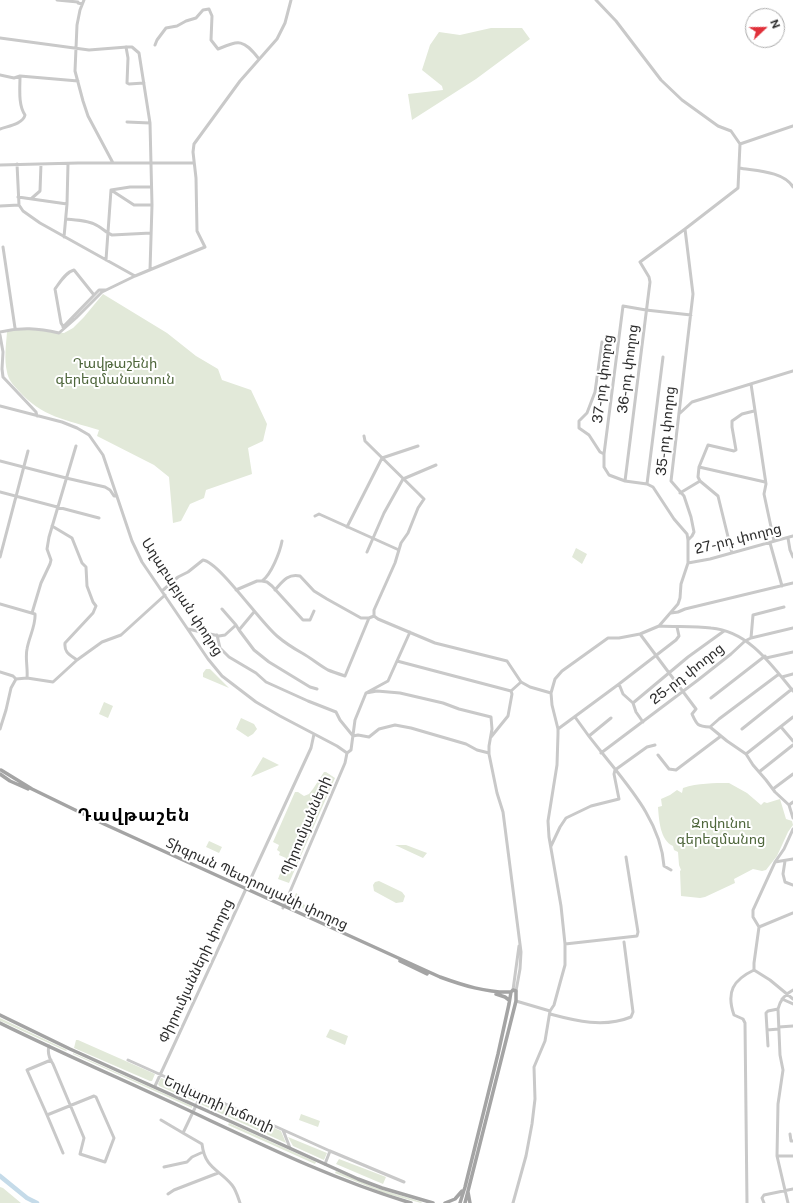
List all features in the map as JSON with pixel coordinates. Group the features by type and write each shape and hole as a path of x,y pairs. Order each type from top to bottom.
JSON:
{"main road":[{"name":"Տիգրան Պետրոսյանի փողոց","path":"0,771 37,792 110,827 443,980 501,995 512,1002"},
{"name":"Տիգրան Պետրոսյանի փողոց","path":"283,907 448,980 493,991 513,991"},
{"path":"465,1203 467,1187 512,1002 513,991"},
{"path":"512,1002 517,994 513,991"},
{"name":"Եղվարդի խճուղի","path":"0,1015 70,1049 334,1168 382,1188 425,1202 433,1203"},
{"name":"Եղվարդի խճուղի","path":"0,1023 67,1055 331,1174 411,1203"},
{"path":"67,1055 70,1049"},
{"path":"331,1174 334,1168"},
{"path":"445,1203 455,1199 467,1187"},
{"path":"460,1203 467,1187"},
{"path":"467,1187 470,1203"}],"street":[{"path":"57,0 78,2 82,4"},
{"path":"84,0 77,25 75,71 88,116 114,163"},
{"path":"63,327 102,292 135,276 205,247 197,231 193,152 194,144 240,81 277,39 285,23 291,0"},
{"path":"596,0 616,21 661,80 682,100 718,126 730,131 740,144 738,188 685,229"},
{"path":"155,45 166,28 177,26 196,18 203,10 209,9 212,16 211,40 218,49 233,43 241,43 249,47 259,59"},
{"path":"0,38 76,47 89,50 132,47 140,55 150,123 152,205 150,270"},
{"path":"126,47 128,58 127,82 129,84 144,83"},
{"path":"0,75 14,78 20,76 78,81"},
{"path":"0,129 18,123 24,118 25,115 23,112 20,93 20,76"},
{"path":"127,122 150,123"},
{"path":"740,144 793,126"},
{"path":"0,165 194,163"},
{"path":"17,164 19,205 23,211 64,237 135,276"},
{"path":"32,198 40,191 41,164"},
{"path":"64,237 68,164"},
{"path":"739,168 777,176 790,182 793,187"},
{"path":"111,190 130,187 151,187"},
{"path":"111,190 134,205 152,205"},
{"path":"106,260 111,190"},
{"path":"18,197 67,204"},
{"path":"0,206 19,205"},
{"path":"66,219 91,223 108,233 115,235 151,233"},
{"name":"36-րդ փողոց","path":"625,481 650,282 649,277 640,262 685,229"},
{"name":"35-րդ փողոց","path":"659,626 678,604 681,584 688,563 688,540 694,534 694,528 687,504 671,481 693,294 685,229"},
{"path":"3,247 15,328"},
{"path":"0,258 5,258"},
{"path":"63,327 55,289 70,271 74,270 77,272 94,294"},
{"path":"37,416 36,412 3,377 3,352 0,333 15,328 29,328 59,333 94,294 100,289 106,290"},
{"name":"37-րդ փողոց","path":"604,454 623,306 646,310"},
{"path":"646,310 691,315"},
{"path":"602,342 595,392 587,413 578,425 579,428 589,435 600,452 604,454 604,467 609,475 625,481 647,484 657,491 674,519 686,534 688,540"},
{"path":"647,484 663,357"},
{"path":"679,414 692,402 793,371"},
{"path":"751,384 766,482 764,494 774,541"},
{"name":"Աղաբաբյան փողոց","path":"0,406 70,425 89,435 103,455 132,541 142,562 208,659 220,674 244,694 347,753"},
{"path":"732,553 718,496 700,481 698,477 708,445 734,451 736,450 732,422 742,414 754,411"},
{"path":"364,436 365,441 424,499 418,508 408,533 398,550 395,563 374,610 374,616"},
{"path":"32,613 41,583 50,564 51,560 47,549 52,526 76,446"},
{"path":"347,527 382,458 418,446"},
{"path":"0,557 28,451"},
{"path":"0,461 105,487 110,490 114,496 117,496"},
{"path":"367,552 384,513 403,479 436,465"},
{"path":"700,467 766,482"},
{"path":"680,493 700,481"},
{"path":"0,492 99,518"},
{"path":"315,516 319,514 398,550"},
{"path":"52,526 72,538 84,566 86,567 87,586 96,606 93,613 64,643 68,654 77,660"},
{"name":"27-րդ փողոց","path":"688,563 710,560 793,536"},
{"path":"788,538 790,550 793,556"},
{"path":"262,581 266,577 278,555 282,541"},
{"path":"770,543 782,586"},
{"path":"162,591 178,577 188,572 203,560 208,561 221,572 276,636 328,670 345,676 356,646 370,618"},
{"path":"275,590 286,578 291,575 300,576 314,591 361,618 370,618 374,616"},
{"path":"236,590 257,581 267,582 303,620 310,620 314,610"},
{"path":"670,612 678,612 793,583"},
{"path":"0,672 13,676 16,679 27,678 53,682 77,660 102,642 121,636 165,595"},
{"path":"0,604 35,614 26,649 27,678"},
{"path":"751,638 753,615 784,607"},
{"path":"222,609 254,650 269,662 317,690"},
{"path":"239,630 254,612"},
{"path":"374,616 435,643 507,661 521,682 530,687 551,692"},
{"path":"188,629 217,635 225,635 236,625"},
{"path":"513,1203 526,1156 532,1124 535,1099 534,1067 545,1041 550,1013 554,1005 563,971 565,944 561,906 548,821 557,765 558,728 552,705 551,692 555,680 562,671 608,638 619,638 640,634 659,626 711,628 733,633 766,657 792,690 742,729"},
{"path":"558,728 575,717 656,656 679,636 676,627"},
{"name":"25-րդ փողոց","path":"601,753 726,658 745,641 751,638 793,628"},
{"path":"633,703 649,688 669,674 688,657 724,631"},
{"path":"366,693 388,681 410,632"},
{"path":"640,634 696,709 692,714 697,724 710,728 746,754 773,790 789,805 793,818"},
{"path":"217,635 220,648 229,657 256,673 266,682 336,712 340,720 353,736 358,735 370,737 379,729 395,725 411,728 466,744 477,750 489,753"},
{"path":"711,698 766,657 793,652"},
{"path":"397,661 512,691"},
{"path":"710,728 719,719 780,676 793,674"},
{"path":"0,729 11,688 16,679"},
{"path":"491,737 508,716 512,691 521,682"},
{"path":"619,684 623,694 633,703 636,712 643,722"},
{"path":"366,693 378,691 400,693 443,703 459,709 491,717 492,729 489,753 497,793 503,812 521,952 520,969 513,991"},
{"name":"Պիրումյանների","path":"283,907 345,762 347,753 351,750 355,720 366,693"},
{"path":"575,717 650,820 664,854 664,866 671,870"},
{"path":"746,754 793,717"},
{"path":"589,736 611,718"},
{"path":"781,727 793,741"},
{"name":"Փիրումյանների փողոց","path":"155,1086 311,748 314,734"},
{"path":"658,755 667,766 672,770 676,770 721,736"},
{"path":"551,846 566,818 591,806 619,799 614,774 615,770 647,747 655,745"},
{"path":"759,772 793,745"},
{"path":"773,790 793,774"},
{"path":"789,805 793,802"},
{"path":"754,970 759,928 753,917 753,910 775,862 784,849 793,829"},
{"path":"565,944 637,936 638,932 626,858"},
{"path":"775,862 793,859"},
{"path":"785,861 784,880 793,885"},
{"path":"759,928 793,913"},
{"name":"Տիգրան Պետրոսյանի փողոց","path":"512,1002 589,1023 620,1020 631,1017 633,1012 624,942"},
{"path":"754,970 770,980 785,994 793,999"},
{"path":"747,1203 745,1023 743,1019 734,1015 730,1004 730,995 734,985 742,977 754,970"},
{"path":"788,1203 777,1156 778,1104 783,1070 780,1055 778,1009 785,994 793,990"},
{"path":"782,999 793,1004"},
{"path":"768,1046 766,1013 768,1011 778,1009"},
{"path":"767,1030 793,1026"},
{"path":"47,1115 71,1106 94,1096 96,1097 114,1138 105,1162 80,1154 84,1138 71,1106 50,1060 47,1052 48,1046"},
{"path":"50,1060 27,1070 63,1153"},
{"path":"128,1060 330,1151 404,1182"},
{"path":"183,1133 202,1093"},
{"path":"161,1120 202,1144 203,1152 210,1166 232,1185 240,1203"},
{"path":"283,1130 290,1148"},
{"path":"790,1134 791,1141 793,1141"},
{"path":"325,1164 330,1151"},
{"path":"164,1167 187,1162 192,1157 203,1152"},
{"path":"777,1156 793,1156"},
{"path":"168,1194 174,1190 218,1172"},
{"path":"764,1203 762,1196 793,1189"}],"green space":[{"path":"491,28 522,28 530,39 476,79 412,120 408,94 443,90 442,86 422,70 430,45 439,32 460,35"},
{"name":"Դավթաշենի գերեզմանատուն","path":"103,294 167,333 196,356 218,369 222,380 251,390 267,424 263,441 248,448 252,474 206,490 204,498 190,504 181,521 173,523 169,477 154,465 97,436 99,430 65,420 45,412 27,399 14,386 8,375 5,357 7,332 21,328 64,333 73,328 84,317"},
{"path":"576,548 587,554 582,564 572,557"},
{"path":"206,669 210,669 229,688 203,677 203,673"},
{"path":"104,702 113,706 108,718 99,714"},
{"path":"241,718 254,724 257,729 248,737 236,729"},
{"path":"263,757 279,765 251,777"},
{"path":"324,772 335,778 289,883 278,879 286,858 279,855 280,852 277,850 279,845 273,842 295,792 298,792 304,796 309,794"},
{"name":"Զովունու գերեզմանոց","path":"729,783 747,793 761,805 764,802 767,803 780,799 786,819 792,821 793,825 788,832 777,856 766,870 762,871 753,869 734,879 735,883 705,897 700,898 681,896 681,870 678,852 674,850 673,846 665,839 661,829 658,807 662,806 661,799 677,790 682,793 683,788 689,786"},
{"path":"209,841 222,847 219,853 206,847"},
{"path":"395,845 406,845 427,853 423,858"},
{"path":"379,881 402,892 405,896 403,902 396,903 374,891 373,885 375,882"},
{"path":"296,893 309,910 308,912 296,904 295,906 292,904"},
{"path":"0,1018 67,1050 66,1051 0,1021"},
{"path":"330,1029 348,1036 345,1045 326,1037"},
{"path":"76,1040 155,1074 152,1081 74,1048"},
{"path":"73,1054 192,1106 192,1108"},
{"path":"161,1078 198,1093 199,1095 194,1101 159,1086 158,1084"},
{"path":"204,1096 281,1131 286,1143 200,1104"},
{"path":"301,1114 320,1121 318,1127 299,1120"},
{"path":"229,1123 316,1162 315,1164 228,1125"},
{"path":"288,1137 327,1153 324,1160 293,1146"},
{"path":"339,1159 386,1177 383,1184 336,1164"},
{"path":"336,1171 376,1188 422,1202 421,1203 384,1193 335,1173"},
{"path":"0,1187 3,1188 21,1203 0,1203"}],"waterway":[{"path":"0,1176 27,1198 37,1203"}],"district":[{"name":"Դավթաշեն","path":"134,815"}]}
